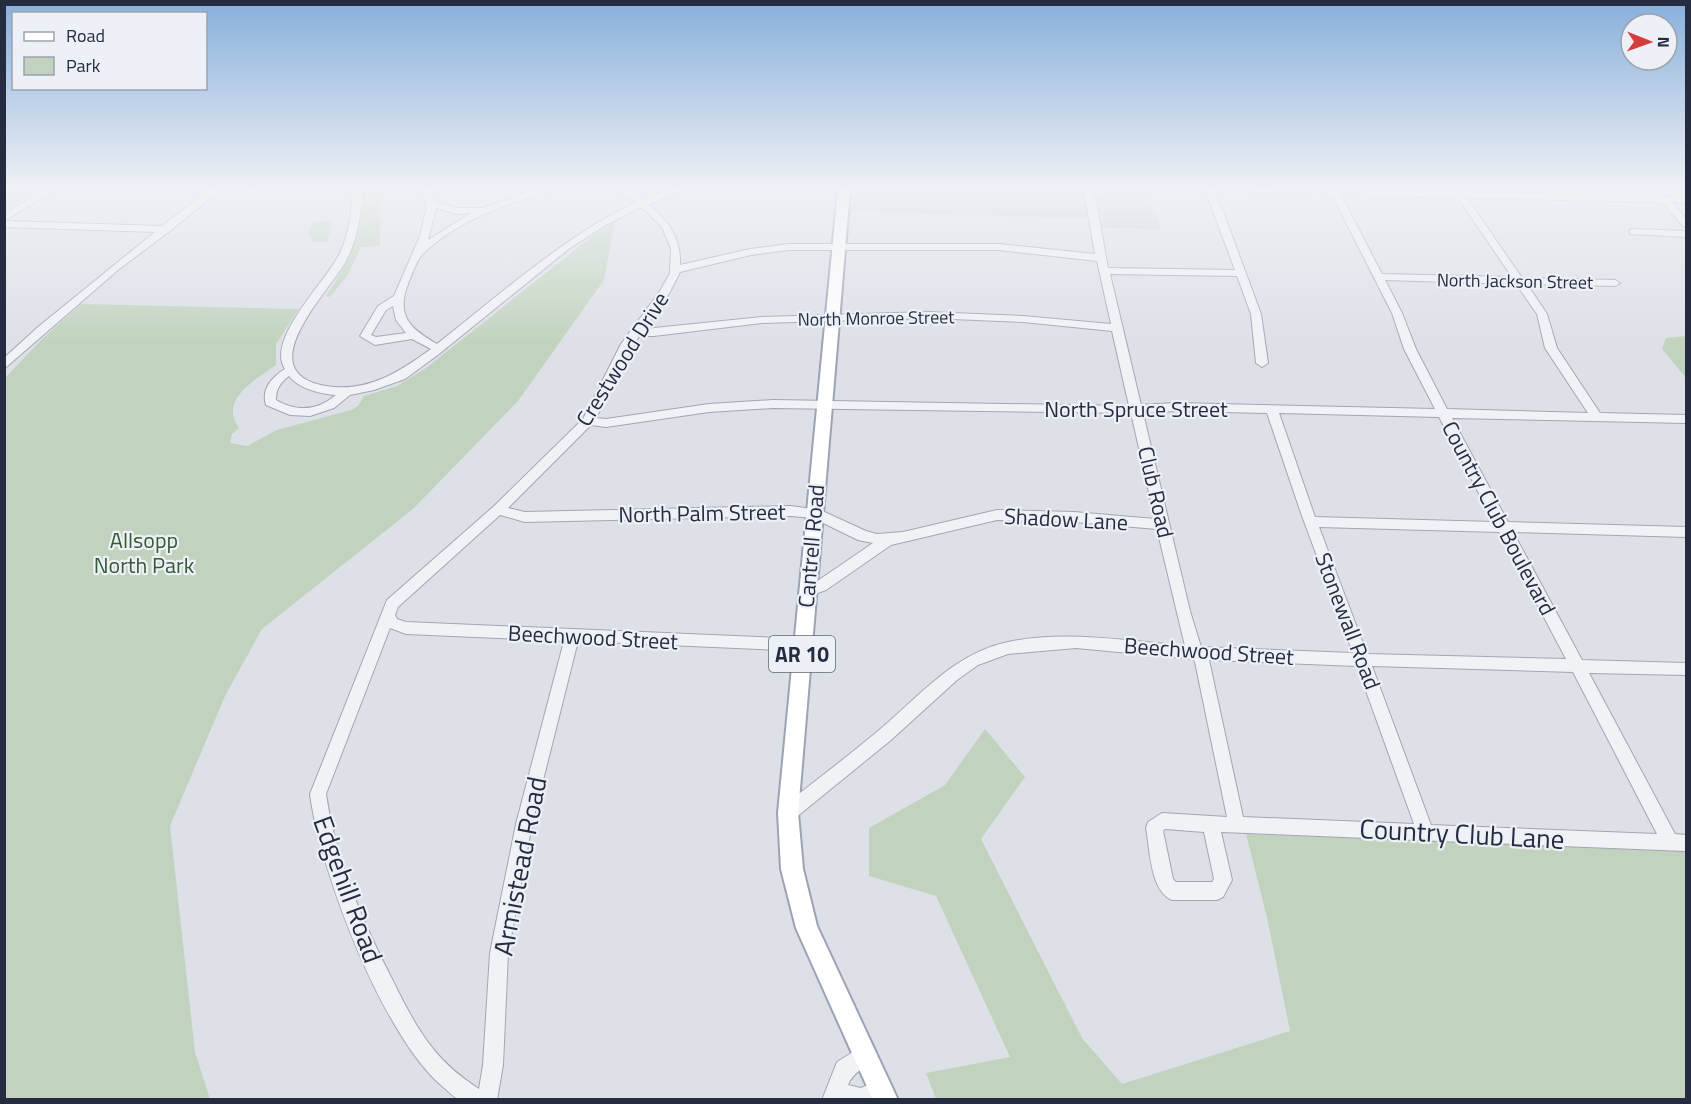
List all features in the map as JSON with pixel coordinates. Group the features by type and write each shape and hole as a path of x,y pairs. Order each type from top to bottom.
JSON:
{"main road":[{"name":"Cantrell Road","path":"839,242 788,813 792,869 801,908 864,1054 884,1094"}],"street":[{"path":"4,365 69,306 151,242"},
{"path":"348,242 342,259 288,339 285,356 290,370 307,384 347,392 369,389 391,381 438,349 575,242"},
{"path":"425,242 420,254 404,278 397,299 402,320 414,335 438,349"},
{"path":"420,254 435,242"},
{"name":"Crestwood Drive","path":"388,617 397,598 498,510 588,421 635,332 665,292 676,269 676,249 674,242"},
{"name":"Club Road","path":"1098,242 1185,622 1197,652"},
{"path":"1229,242 1256,314 1262,363"},
{"name":"Country Club Boulevard","path":"1361,242 1397,313 1410,350 1577,666 1679,843"},
{"path":"1491,242 1544,318 1551,348 1597,417"},
{"path":"676,269 776,248 999,247 1101,258"},
{"path":"1104,271 1240,273"},
{"name":"North Jackson Street","path":"1379,278 1615,283"},
{"path":"397,299 381,308 365,336 375,341 414,335"},
{"name":"North Monroe Street","path":"635,332 654,333 748,321 962,316 1118,328"},
{"path":"290,370 279,377 272,387 270,402 276,406 303,414 315,413 330,406 347,392"},
{"name":"North Spruce Street","path":"588,421 606,423 727,406 824,404 1121,410 1136,407 1686,419"},
{"name":"Stonewall Road","path":"1272,410 1425,832"},
{"name":"North Palm Street","path":"498,510 525,517 791,511 815,513 862,536 877,539 902,537"},
{"name":"Shadow Lane","path":"807,591 821,586 887,541 965,521 1014,513 1163,525"},
{"path":"1311,522 1686,532"},
{"name":"Beechwood Street","path":"388,617 392,623 406,628 802,645"},
{"name":"Edgehill Road","path":"388,617 373,647 322,780 318,794 320,815 348,899 387,992 406,1028 424,1055 446,1078 478,1100"},
{"name":"Armistead Road","path":"487,1100 493,1065 499,952 524,824 572,636"},
{"name":"Beechwood Street","path":"788,813 885,735 952,675 973,661 1008,648 1059,642 1197,652 1364,660 1686,669"},
{"path":"1197,652 1202,661 1237,826"},
{"name":"Country Club Lane","path":"1211,824 1223,880 1221,886 1213,892 1168,888 1163,879 1154,828 1156,823 1171,821 1211,824 1237,826 1679,843"},
{"path":"864,1054 844,1070 833,1095 861,1098 884,1094"}],"green space":[{"path":"355,242 380,242 380,246 361,247 347,276 330,297 326,296 349,258"},
{"name":"Allsopp North Park","path":"586,242 611,242 604,280 518,401 413,509 262,629 225,696 170,826 195,1052 210,1099 5,1099 5,378 43,338 81,304 299,309 276,344 276,365 250,384 236,399 233,408 234,418 239,428 232,434 230,443 247,446 277,430 351,410 358,406 364,396 397,386 426,368"},
{"path":"1686,336 1686,378 1662,349 1666,338"},
{"path":"985,729 1025,777 981,839 1082,1038 1122,1084 1290,1031 1268,922 1246,834 1686,850 1686,1099 936,1099 926,1073 1010,1057 936,896 869,876 869,828 945,785"}]}
